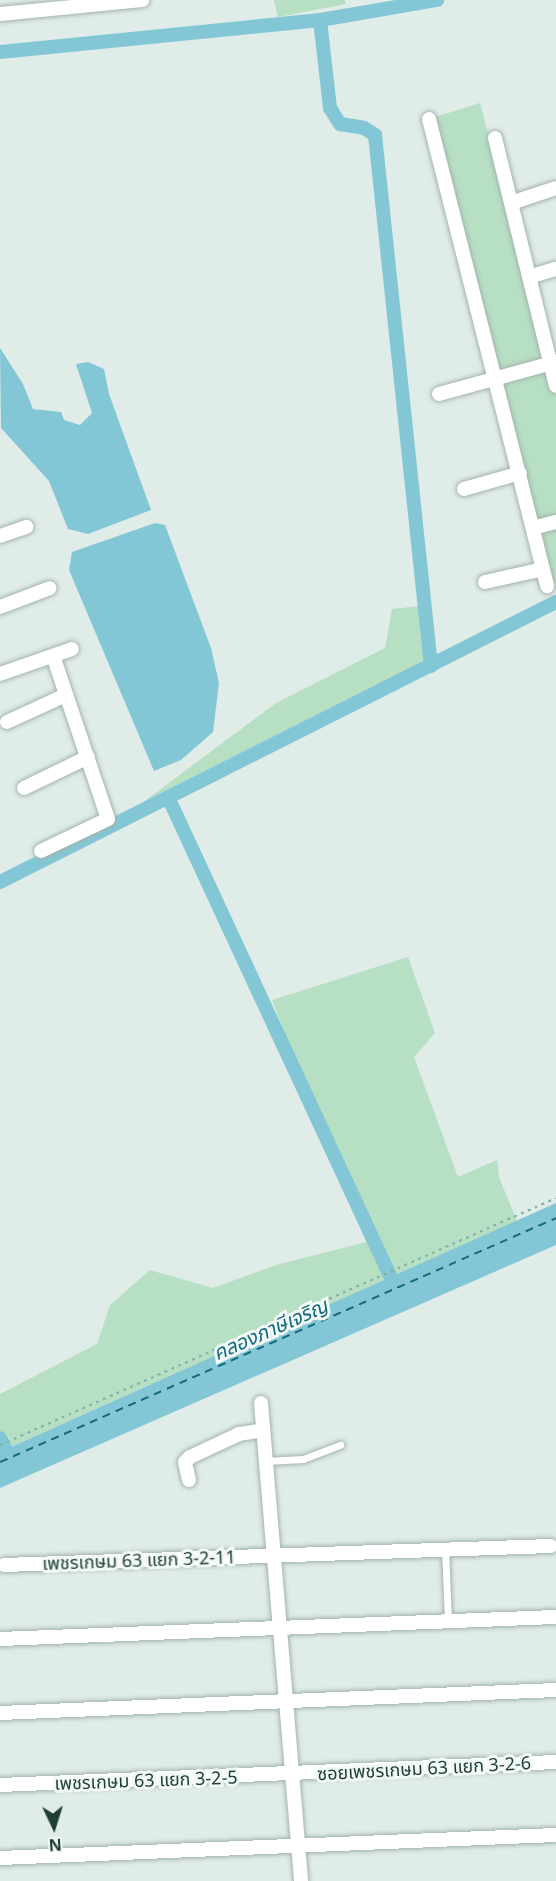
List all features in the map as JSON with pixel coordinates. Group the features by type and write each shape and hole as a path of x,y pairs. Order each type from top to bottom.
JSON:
{"street":[{"path":"0,14 142,0"},
{"path":"429,119 497,380 547,586"},
{"path":"495,138 553,364 556,386"},
{"path":"511,202 556,188"},
{"path":"529,277 556,269"},
{"path":"439,394 553,364"},
{"path":"464,489 520,473"},
{"path":"533,528 556,522"},
{"path":"0,536 26,527"},
{"path":"485,582 543,569"},
{"path":"0,607 50,588"},
{"path":"0,674 72,649"},
{"path":"41,851 108,819 53,656"},
{"path":"7,722 66,695"},
{"path":"24,788 88,757"},
{"path":"261,1403 301,1881"},
{"path":"189,1480 184,1462 190,1457 239,1434 263,1430"},
{"name":"เพชรเกษม 63 แยก 3-2-11","path":"4,1566 551,1546"},
{"path":"0,1639 556,1617"},
{"path":"0,1713 286,1699 556,1690"},
{"name":"ซอยเพชรเกษม 63 แยก 3-2-6","path":"292,1774 556,1762"},
{"name":"เพชรเกษม 63 แยก 3-2-5","path":"0,1785 292,1774"},
{"path":"0,1858 556,1835"}],"lane":[{"path":"266,1461 303,1459 340,1445"},
{"path":"445,1549 448,1621"}],"path":[{"path":"0,1445 556,1197"}],"green space":[{"path":"274,0 345,0 346,4 278,17"},
{"path":"480,103 556,386 556,584 547,586 429,119"},
{"path":"430,605 436,668 176,801 134,809 276,703 385,648 392,609"},
{"path":"408,957 435,1033 414,1057 458,1177 497,1160 499,1177 517,1221 0,1452 0,1394 97,1344 110,1305 150,1270 213,1288 276,1265 366,1242 272,1000"}],"water":[{"path":"0,348 23,384 33,409 61,412 64,420 80,425 92,413 76,364 88,362 104,369 109,394 151,510 88,534 68,529 49,481 1,428"},
{"path":"155,523 165,525 211,648 219,683 213,732 181,760 154,771 69,570 72,552"},
{"path":"556,1203 556,1245 0,1488 0,1452"}],"waterway":[{"path":"0,52 320,20 437,0"},
{"path":"320,20 330,108 340,124 364,128 375,135 431,666"},
{"path":"0,882 556,602"},
{"path":"168,797 398,1293"},
{"path":"0,1438 13,1465"}],"ferry route":[{"path":"0,1462 556,1218"}],"water label":[{"name":"คลองภาษีเจริญ","path":"270,1329"}]}
